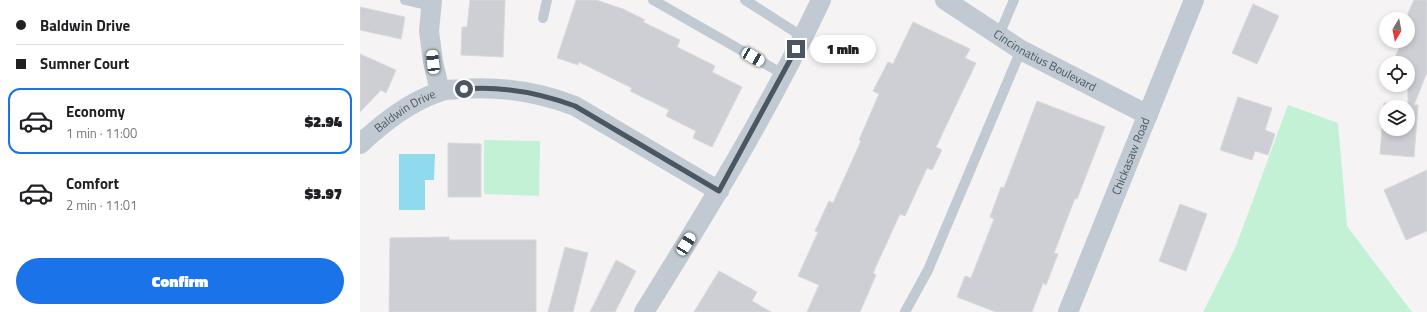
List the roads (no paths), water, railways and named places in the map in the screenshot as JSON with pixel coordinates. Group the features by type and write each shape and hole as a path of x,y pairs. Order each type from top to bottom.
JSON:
{"street":[{"path":"644,312 719,191 803,37 820,0"},
{"name":"Cincinnatius Boulevard","path":"945,0 1021,50 1148,115"},
{"name":"Chickasaw Road","path":"1068,312 1194,0"},
{"path":"432,3 430,31 433,62 440,91"},
{"name":"Baldwin Drive","path":"360,144 378,127 412,104 440,91 476,88 518,91 556,99 575,106 719,191"}],"lane":[{"path":"404,0 432,3"},
{"path":"543,18 547,0"},
{"path":"653,0 783,74"},
{"path":"745,0 803,37"},
{"path":"999,35 1014,0"},
{"path":"905,312 928,270 1021,50"}],"water":[{"path":"399,154 435,154 434,180 425,180 425,210 399,210"}]}
